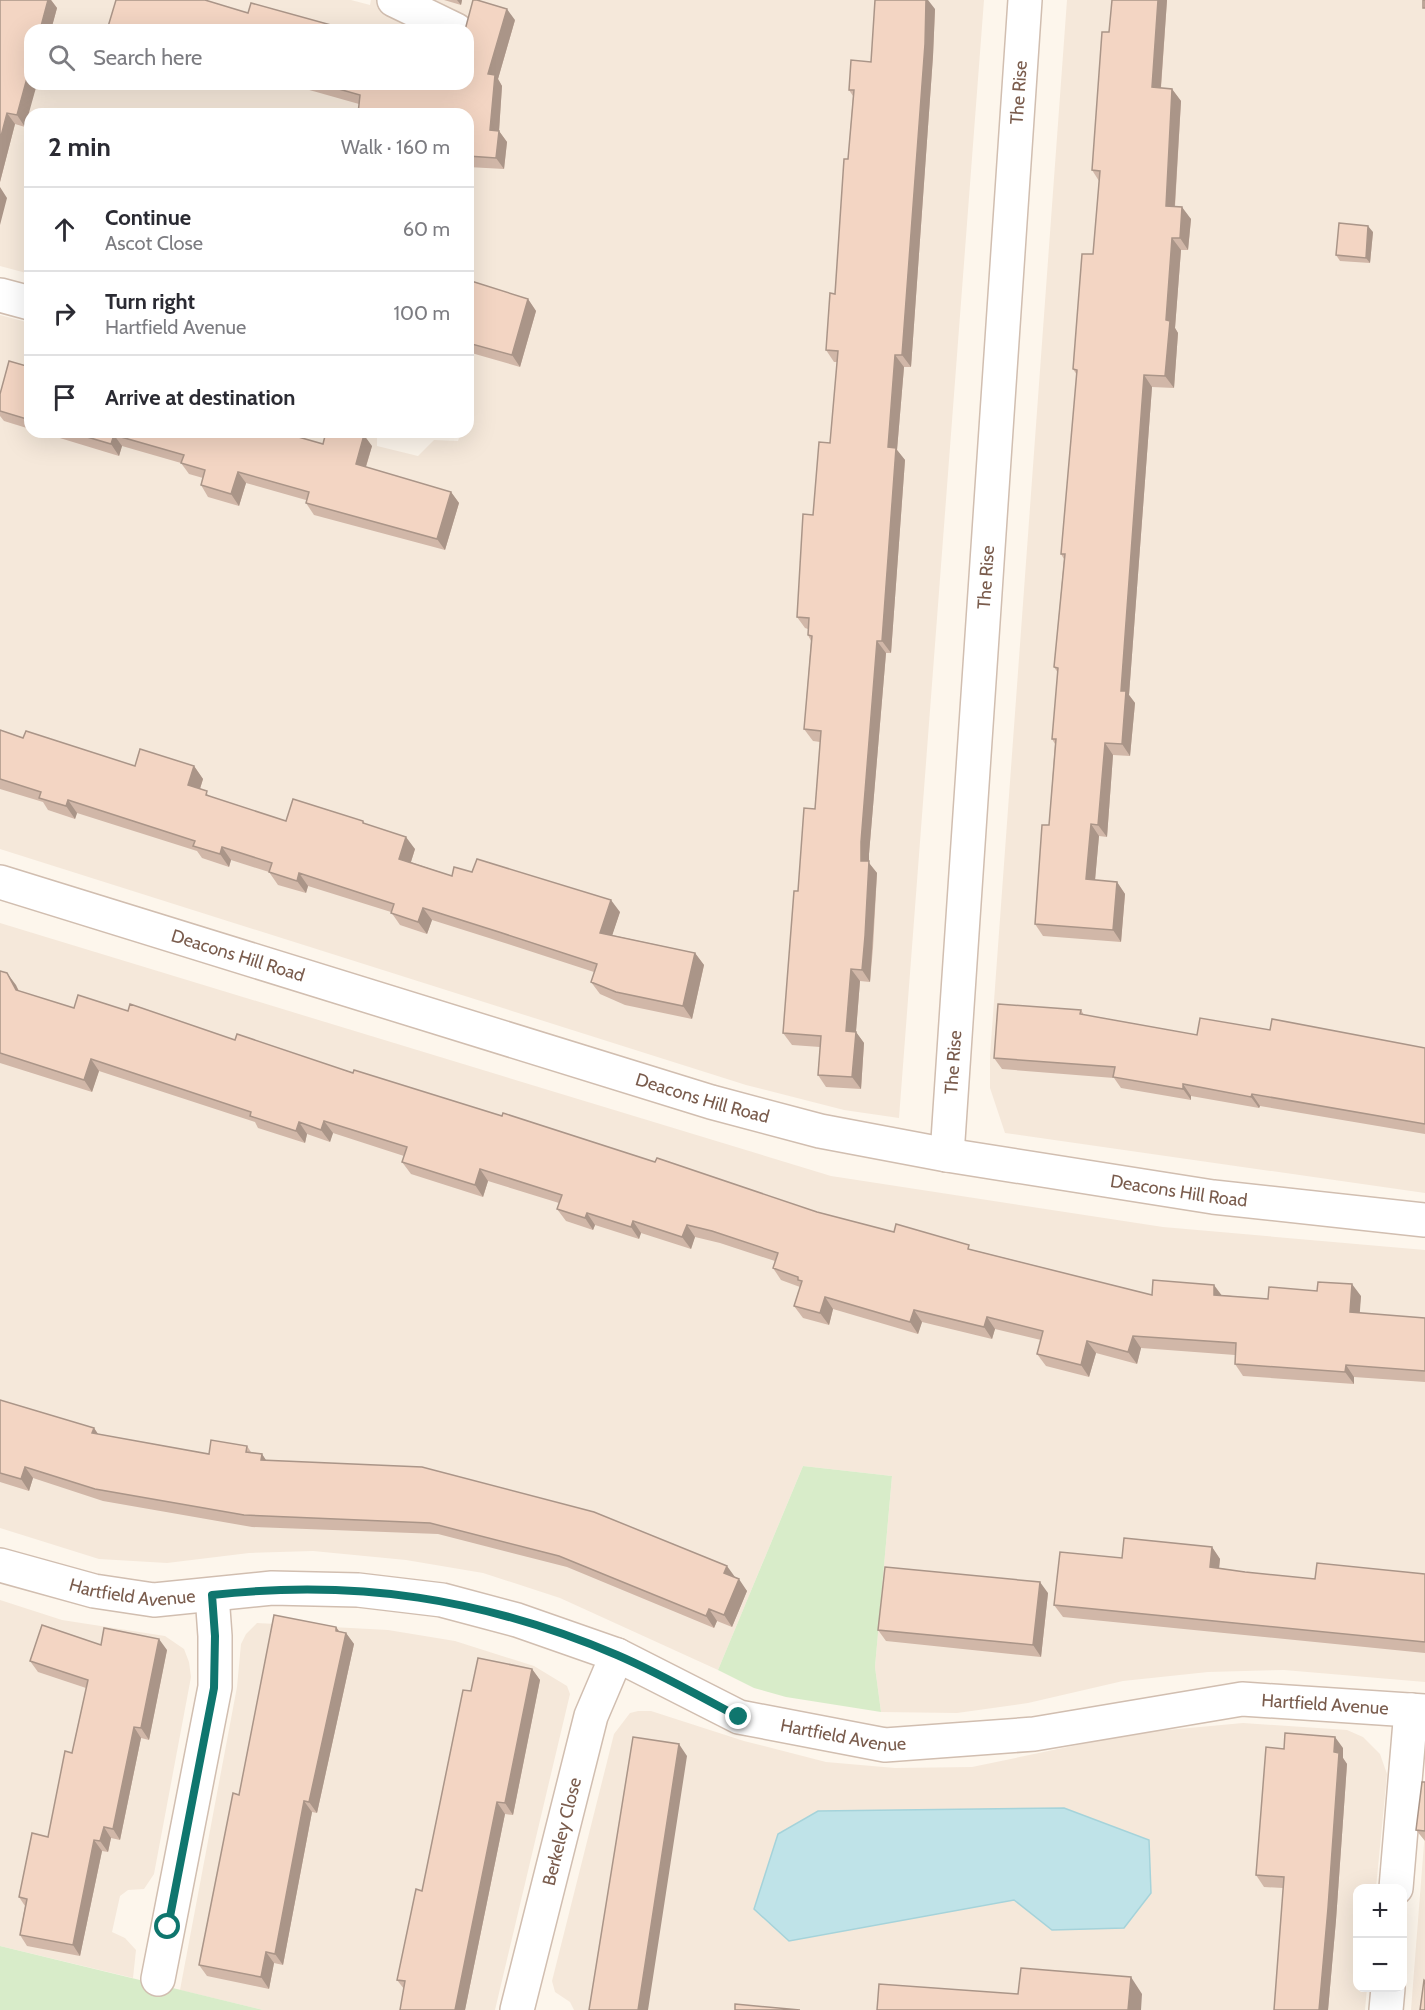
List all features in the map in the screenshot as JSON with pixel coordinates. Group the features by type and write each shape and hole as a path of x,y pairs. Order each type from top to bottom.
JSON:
{"street":[{"path":"394,0 444,24"},
{"name":"The Rise","path":"946,1155 1025,0"},
{"path":"0,295 24,301"},
{"name":"Deacons Hill Road","path":"0,882 711,1101 820,1131 946,1155 1213,1197 1425,1220"},
{"name":"Hartfield Avenue","path":"0,1565 94,1591 154,1600 272,1588 358,1590 442,1600 517,1620 617,1655 739,1717 885,1745 1034,1734 1242,1699 1418,1710"},
{"path":"158,1979 214,1688 215,1636 212,1595"},
{"name":"Berkeley Close","path":"517,2010 591,1716 617,1655"},
{"path":"1396,1884 1418,1710"},
{"path":"1386,2010 1388,1992"}],"shaded area":[{"path":"0,0 351,0 370,5 371,0 984,0 899,1118 844,1110 746,1085 0,849 0,315 24,321 24,438 377,438 377,446 418,456 434,440 458,441 459,438 474,438 474,108 24,108 24,272 0,266"},
{"path":"1067,0 1425,0 1425,1193 1005,1133 990,1088 990,1056"},
{"path":"0,923 831,1176 1163,1227 1425,1250 1425,1682 1284,1670 1208,1672 1123,1681 1028,1703 957,1713 881,1712 875,1667 892,1476 803,1466 718,1670 560,1598 483,1573 406,1560 313,1551 249,1553 167,1563 99,1559 0,1528"},
{"path":"0,1600 62,1620 165,1636 184,1649 189,1662 191,1677 154,1874 144,1889 128,1890 120,1896 112,1932 125,1938 136,1950 133,1978 0,1946"},
{"path":"257,1623 388,1630 455,1641 534,1666 567,1686 570,1694 495,2010 263,2010 180,1990 237,1687 241,1644 246,1634"},
{"path":"651,1711 744,1741 826,1762 895,1768 972,1767 1135,1733 1243,1723 1347,1730 1363,1737 1380,1754 1387,1774 1376,1884 1353,1884 1353,1992 1367,1992 1365,2010 574,2010 570,2002 555,1992 552,1981 614,1734 630,1713"},
{"path":"1425,1831 1425,2010 1411,2010"}],"green space":[{"path":"803,1466 892,1476 875,1667 881,1712 786,1697 754,1688 718,1670"},
{"path":"0,1946 263,2010 0,2010"}],"water":[{"path":"1064,1808 1149,1840 1151,1893 1124,1928 1052,1930 1014,1900 789,1941 754,1909 778,1834 818,1811"}],"building":[{"path":"0,0 48,0 42,24 24,24 24,89 17,115 7,113 0,140"},
{"path":"116,0 205,0 248,13 251,3 327,24 109,24"},
{"path":"473,0 507,9 488,74 495,75 490,130 499,131 496,158 474,156 474,108 359,108 360,95 342,90 474,90 474,24 467,24"},
{"path":"875,0 926,0 925,44 902,355 895,355 888,447 896,448 882,641 877,641 861,842 861,861 869,861 865,936 862,970 851,969 846,1031 856,1032 852,1077 818,1075 821,1036 783,1033 794,891 798,891 804,808 815,809 821,731 804,729 812,636 808,635 809,618 797,617 803,514 813,515 819,442 830,443 838,351 826,350 830,293 835,294 844,159 848,159 854,90 849,90 851,60 871,62"},
{"path":"1112,0 1158,0 1152,87 1172,89 1166,206 1182,207 1180,238 1172,238 1166,320 1170,321 1165,376 1144,375 1121,691 1126,691 1122,744 1105,743 1098,825 1091,824 1086,879 1117,882 1113,930 1035,924 1042,825 1049,825 1056,739 1052,739 1058,668 1054,667 1065,554 1061,554 1077,370 1073,369 1082,254 1093,254 1100,171 1092,170 1102,32 1109,32"},
{"path":"1339,223 1368,226 1366,258 1336,255"},
{"path":"474,282 528,299 512,355 474,345"},
{"path":"9,361 24,365 24,418 0,411 0,394"},
{"path":"90,438 113,438 111,444"},
{"path":"124,438 302,438 323,444 324,438 363,438 356,464 451,492 437,539 306,503 309,492 238,472 231,494 201,485 205,470 181,463 184,455"},
{"path":"0,730 23,738 26,731 135,766 140,749 194,766 188,785 207,791 206,795 286,821 293,799 363,821 363,823 406,837 399,859 452,876 454,867 472,872 477,859 611,900 600,933 695,953 683,1006 616,992 591,982 597,964 499,932 423,908 418,922 391,913 394,904 299,873 297,881 269,872 272,863 222,847 220,854 193,846 195,841 68,800 66,806 39,798 41,792 0,779"},
{"path":"0,971 7,973 16,990 74,1008 78,995 128,1011 130,1004 235,1040 237,1034 353,1073 354,1070 502,1116 503,1113 655,1162 657,1158 817,1212 894,1232 896,1224 969,1245 968,1249 1152,1295 1153,1280 1214,1285 1214,1295 1268,1299 1269,1287 1317,1291 1318,1282 1352,1284 1350,1312 1425,1318 1425,1371 1346,1365 1345,1372 1235,1364 1236,1343 1133,1336 1128,1352 1087,1341 1081,1365 1037,1354 1043,1331 987,1317 984,1327 914,1310 910,1322 825,1297 820,1313 794,1306 802,1281 798,1280 798,1277 773,1268 778,1253 712,1231 687,1225 682,1237 633,1221 631,1227 587,1213 585,1218 557,1209 562,1195 480,1169 475,1185 402,1162 407,1147 324,1121 321,1130 299,1122 296,1131 250,1116 251,1112 91,1059 84,1080 0,1053"},
{"path":"998,1004 1081,1010 1080,1014 1197,1035 1200,1018 1270,1030 1272,1019 1425,1048 1425,1124 1252,1094 1251,1097 1183,1084 1183,1089 1113,1077 1115,1067 994,1058"},
{"path":"0,1400 94,1428 92,1433 209,1454 211,1440 247,1446 246,1452 262,1454 261,1460 422,1467 594,1512 727,1566 724,1573 739,1579 724,1615 709,1609 706,1616 559,1556 430,1523 244,1515 95,1489 25,1467 21,1479 0,1473"},
{"path":"1124,1538 1212,1547 1210,1567 1245,1572 1315,1579 1317,1563 1425,1574 1425,1642 1054,1605 1060,1552 1122,1558"},
{"path":"885,1567 1040,1582 1033,1645 878,1630"},
{"path":"274,1615 336,1627 336,1631 346,1633 309,1802 304,1801 275,1954 266,1952 261,1977 199,1965 233,1793 239,1795"},
{"path":"42,1625 101,1645 104,1628 159,1639 141,1728 134,1727 113,1829 104,1827 100,1841 94,1840 73,1945 20,1935 27,1899 19,1897 32,1833 48,1837 65,1751 72,1753 88,1680 30,1661"},
{"path":"478,1658 532,1669 505,1803 497,1802 455,2010 400,2010 405,1981 397,1980 416,1889 422,1891 463,1690 471,1691"},
{"path":"1285,1733 1335,1737 1334,1752 1339,1753 1319,2010 1274,2010 1284,1877 1256,1875 1266,1747 1284,1749"},
{"path":"633,1737 679,1744 638,2010 589,2010"},
{"path":"1422,1782 1425,1782 1425,1831 1416,1830"},
{"path":"1021,1968 1131,1977 1128,2010 877,2010 879,1984 1018,1994"},
{"path":"1424,1980 1425,2010 1420,2010"},
{"path":"735,2004 800,2010 735,2010"}],"route":[{"path":"168,1927 214,1688 215,1636 212,1595 272,1588 358,1590 442,1600 517,1620 617,1655 739,1717"}]}
